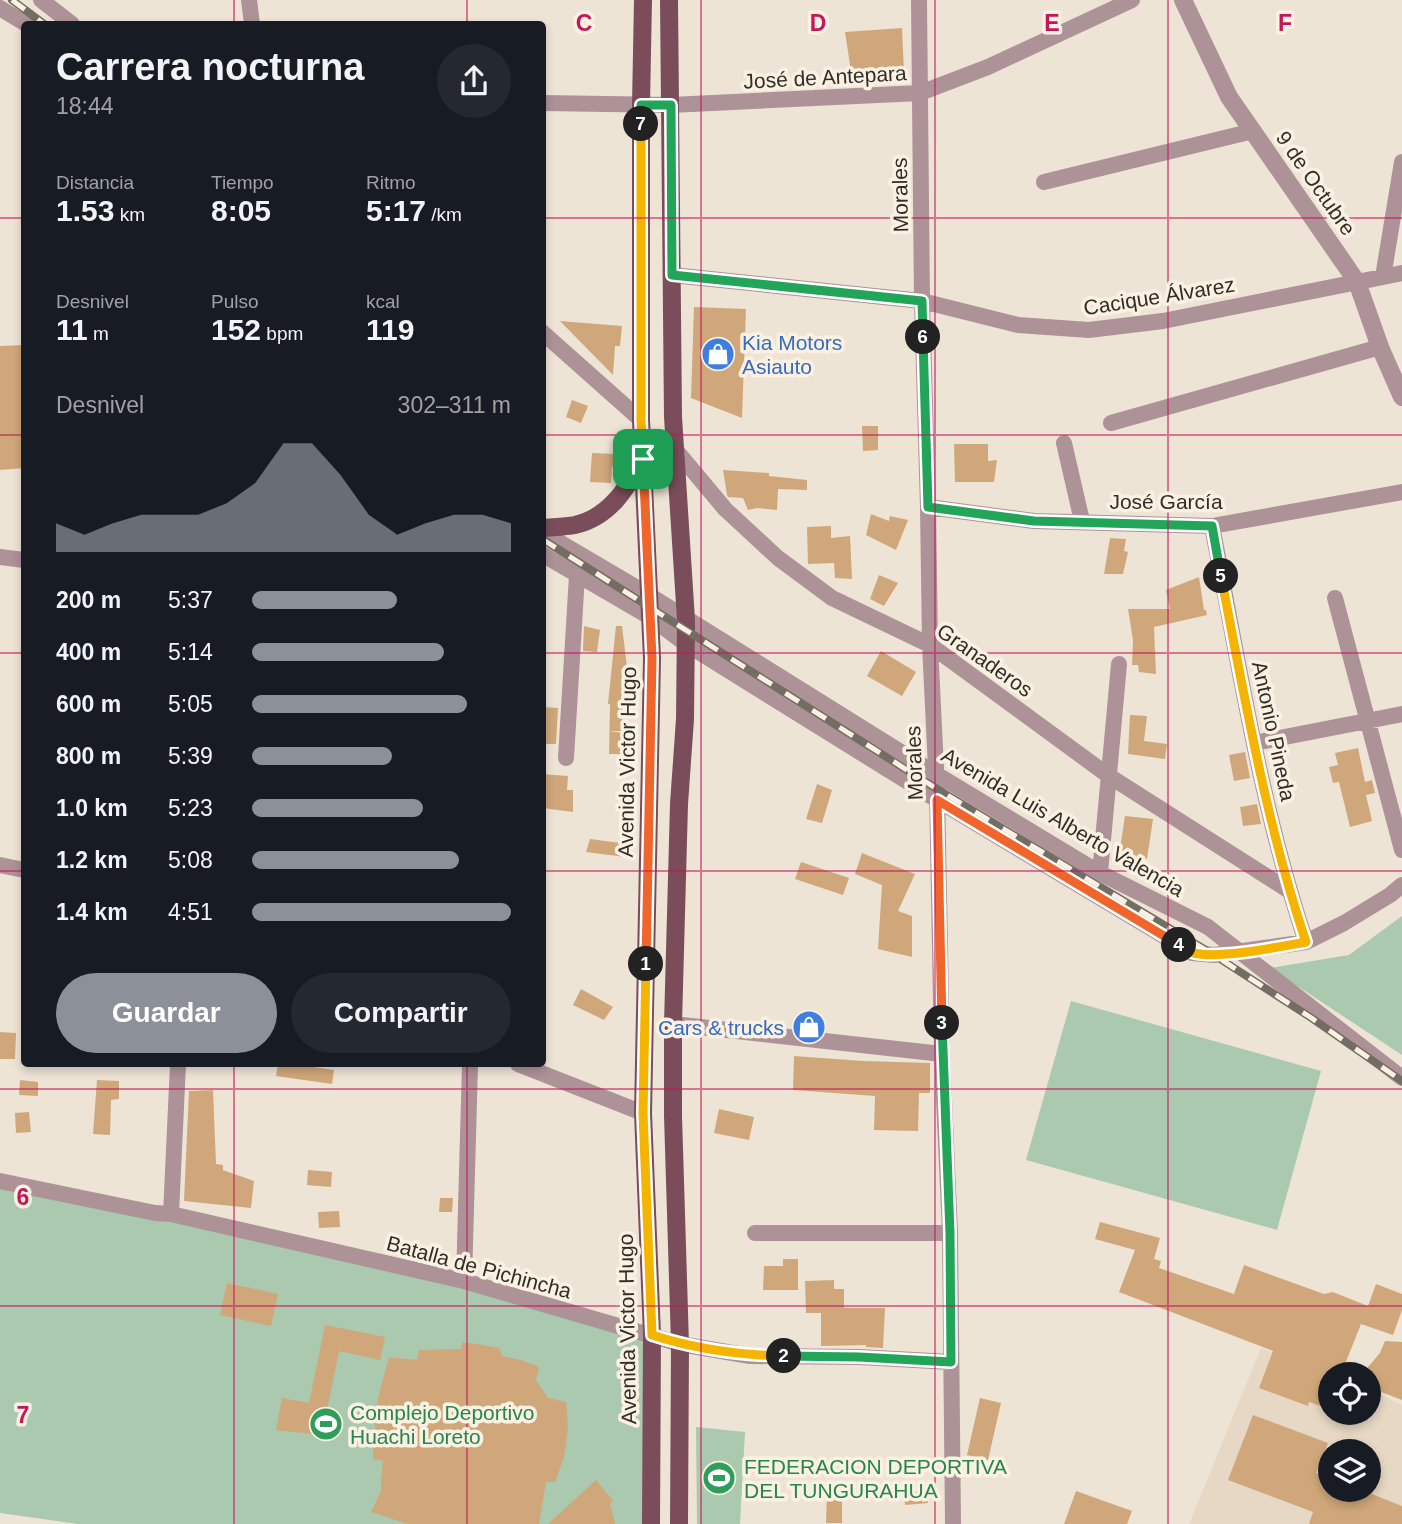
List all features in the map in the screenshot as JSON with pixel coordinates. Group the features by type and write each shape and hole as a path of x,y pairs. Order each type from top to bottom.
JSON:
{"main road":[{"name":"Avenida Victor Hugo","path":"643,0 641,420 652,671 643,1113 652,1335 651,1524"},
{"path":"669,0 674,448 686,620 673,1024 680,1344 678,1524"},
{"path":"546,529 595,519 617,500 629,485 643,459"}],"street":[{"path":"41,0 68,21"},
{"path":"249,0 252,21"},
{"name":"Morales","path":"919,0 922,301 942,1054 950,1233 953,1524"},
{"name":"José de Antepara","path":"546,103 671,105 920,93 988,67 1132,0"},
{"name":"9 de Octubre","path":"1183,0 1229,97 1357,282 1380,347 1402,397"},
{"path":"0,8 21,21"},
{"path":"1044,182 1253,131"},
{"path":"1383,277 1402,162"},
{"name":"Cacique Álvarez","path":"672,275 922,301 1018,325 1088,330 1163,321 1402,273"},
{"path":"546,336 641,420"},
{"path":"1111,423 1380,347"},
{"path":"1064,443 1082,521"},
{"name":"Granaderos","path":"674,448 725,509 778,558 832,598 930,645 1109,776 1289,891"},
{"name":"José García","path":"928,507 1034,521 1212,526 1402,492"},
{"name":"Antonio Pineda","path":"1212,526 1254,743 1289,891 1306,942"},
{"name":"Avenida Luis Alberto Valencia","path":"546,532 1101,873 1208,927 1402,1078"},
{"name":"Avenida Luis Alberto Valencia","path":"546,556 650,617 686,644 937,800 1192,953 1214,955 1240,952"},
{"path":"0,557 21,560"},
{"path":"566,758 577,575"},
{"path":"1335,597 1402,850"},
{"path":"1101,873 1119,664"},
{"path":"1254,743 1402,714"},
{"path":"0,865 21,869"},
{"path":"1240,952 1306,942 1344,923 1402,885"},
{"path":"673,1024 942,1054"},
{"path":"171,1214 178,1067"},
{"path":"464,1282 470,1067"},
{"path":"526,1067 643,1113"},
{"name":"Batalla de Pichincha","path":"0,1181 171,1214 464,1282 680,1344 750,1356 859,1357 951,1362"},
{"path":"755,1233 950,1233"}],"shaded area":[{"path":"1261,1348 1318,1370 1318,1425 1381,1425 1381,1395 1402,1405 1402,1524 1189,1524"}],"green space":[{"path":"1402,916 1402,1055 1270,968 1349,955"},
{"path":"1071,1001 1321,1071 1277,1230 1026,1160"},
{"name":"Complejo Deportivo Huachi Loreto","path":"0,1181 464,1281 652,1335 651,1524 78,1524 0,1513"},
{"name":"FEDERACION DEPORTIVA DEL TUNGURAHUA","path":"696,1427 745,1432 740,1524 697,1524"}],"building":[{"path":"902,28 904,72 852,78 845,32"},
{"name":"Kia Motors Asiauto","path":"694,307 746,309 742,418 691,398"},
{"path":"560,321 622,326 620,346 615,346 613,375"},
{"path":"21,345 21,468 0,470 0,346"},
{"path":"572,400 588,406 581,423 566,417"},
{"path":"862,426 878,426 878,450 863,451"},
{"path":"954,444 988,444 988,461 997,460 994,482 955,482"},
{"path":"592,453 616,454 616,467 612,467 611,483 590,482"},
{"path":"723,470 769,473 769,476 807,480 807,490 778,489 777,510 748,510 743,498 728,497"},
{"path":"871,514 889,521 890,516 908,520 896,550 866,535"},
{"path":"831,526 831,538 850,536 852,579 835,578 834,563 808,564 807,527"},
{"path":"1110,538 1126,539 1124,551 1128,552 1123,574 1104,574"},
{"path":"879,575 898,583 884,606 870,599"},
{"path":"1199,577 1207,615 1154,627 1156,674 1139,672 1138,665 1132,665 1133,640 1128,609 1170,609 1166,590"},
{"path":"584,626 600,630 597,652 583,651"},
{"path":"616,626 622,626 627,667 625,705 622,731 610,731 635,735 635,754 609,754 608,704"},
{"path":"881,651 916,672 902,696 867,676"},
{"path":"546,707 558,708 556,744 546,744"},
{"path":"1130,715 1147,716 1144,741 1167,744 1165,759 1128,754"},
{"path":"1358,748 1365,782 1372,780 1375,793 1366,795 1372,821 1350,827 1339,782 1333,783 1329,767 1338,765 1335,753"},
{"path":"1245,752 1250,778 1234,781 1229,755"},
{"path":"546,774 568,776 567,790 573,790 573,812 546,809"},
{"path":"817,784 832,790 822,823 806,819"},
{"path":"1257,804 1261,824 1243,826 1240,807"},
{"path":"1125,816 1153,819 1147,859 1119,855"},
{"path":"590,839 628,844 625,857 586,852"},
{"path":"862,853 915,874 898,911 912,916 912,957 878,949 882,885 855,874"},
{"path":"801,862 849,878 843,895 795,879"},
{"path":"581,989 613,1007 604,1020 573,1005"},
{"path":"0,1032 16,1033 15,1059 0,1059"},
{"path":"794,1056 930,1063 930,1093 919,1093 918,1131 874,1130 875,1096 793,1090"},
{"path":"278,1067 334,1070 332,1084 276,1076"},
{"path":"20,1080 38,1082 38,1096 19,1095"},
{"path":"97,1080 119,1081 119,1099 111,1100 110,1135 93,1134"},
{"path":"213,1090 216,1164 223,1165 223,1170 254,1181 251,1208 184,1201 189,1091"},
{"path":"719,1109 754,1117 749,1140 714,1133"},
{"path":"29,1112 31,1132 16,1133 15,1113"},
{"path":"308,1170 332,1172 331,1187 307,1185"},
{"path":"440,1198 453,1198 452,1212 439,1212"},
{"path":"339,1211 340,1227 319,1228 318,1212"},
{"path":"1100,1222 1160,1238 1154,1259 1161,1261 1159,1268 1234,1294 1244,1265 1324,1294 1333,1292 1368,1306 1376,1284 1402,1294 1402,1310 1393,1335 1361,1324 1346,1362 1318,1362 1318,1405 1309,1402 1308,1406 1259,1388 1273,1351 1119,1292 1135,1250 1095,1239"},
{"path":"783,1259 798,1259 798,1290 763,1290 764,1266 783,1266"},
{"path":"834,1280 834,1289 844,1289 844,1308 885,1308 883,1348 866,1345 821,1346 821,1313 806,1313 805,1281"},
{"path":"227,1283 278,1294 271,1326 220,1315"},
{"path":"325,1325 385,1337 380,1360 339,1351 322,1435 276,1430 282,1398 309,1403"},
{"path":"1385,1341 1402,1342 1402,1400 1381,1392 1381,1362 1372,1362"},
{"path":"463,1342 499,1348 502,1356 539,1367 536,1380 548,1398 566,1402 568,1427 564,1457 555,1482 546,1482 539,1524 408,1524 371,1512 381,1491 383,1461 373,1459 374,1436 378,1398 389,1357 417,1360 419,1350 461,1349"},
{"path":"980,1398 1001,1403 988,1460 967,1455"},
{"path":"1253,1415 1318,1439 1318,1502 1381,1502 1381,1498 1402,1506 1402,1524 1309,1524 1313,1512 1228,1480"},
{"path":"596,1480 613,1501 610,1504 615,1524 548,1524"},
{"path":"928,1491 928,1503 905,1505 904,1492"},
{"path":"1076,1491 1132,1511 1127,1524 1064,1524"},
{"path":"827,1493 842,1493 842,1523 826,1523"}],"railway":[{"path":"12,0 40,21"},
{"path":"546,542 937,789 1214,955 1402,1081"}],"place":[{"name":"Kia Motors Asiauto","path":"718,354"},
{"name":"Cars & trucks","path":"809,1027"},
{"name":"Complejo Deportivo Huachi Loreto","path":"326,1424"},
{"name":"FEDERACION DEPORTIVA DEL TUNGURAHUA","path":"719,1478"}],"route":[{"path":"641,105 671,105 672,275 922,301 928,507 1034,521 1212,526 1254,743 1289,891 1306,942 1214,955 1192,953 937,800 942,1054 950,1233 951,1362 859,1357 750,1356 680,1344 652,1335 643,1113 652,658 643,459 641,105"}]}
